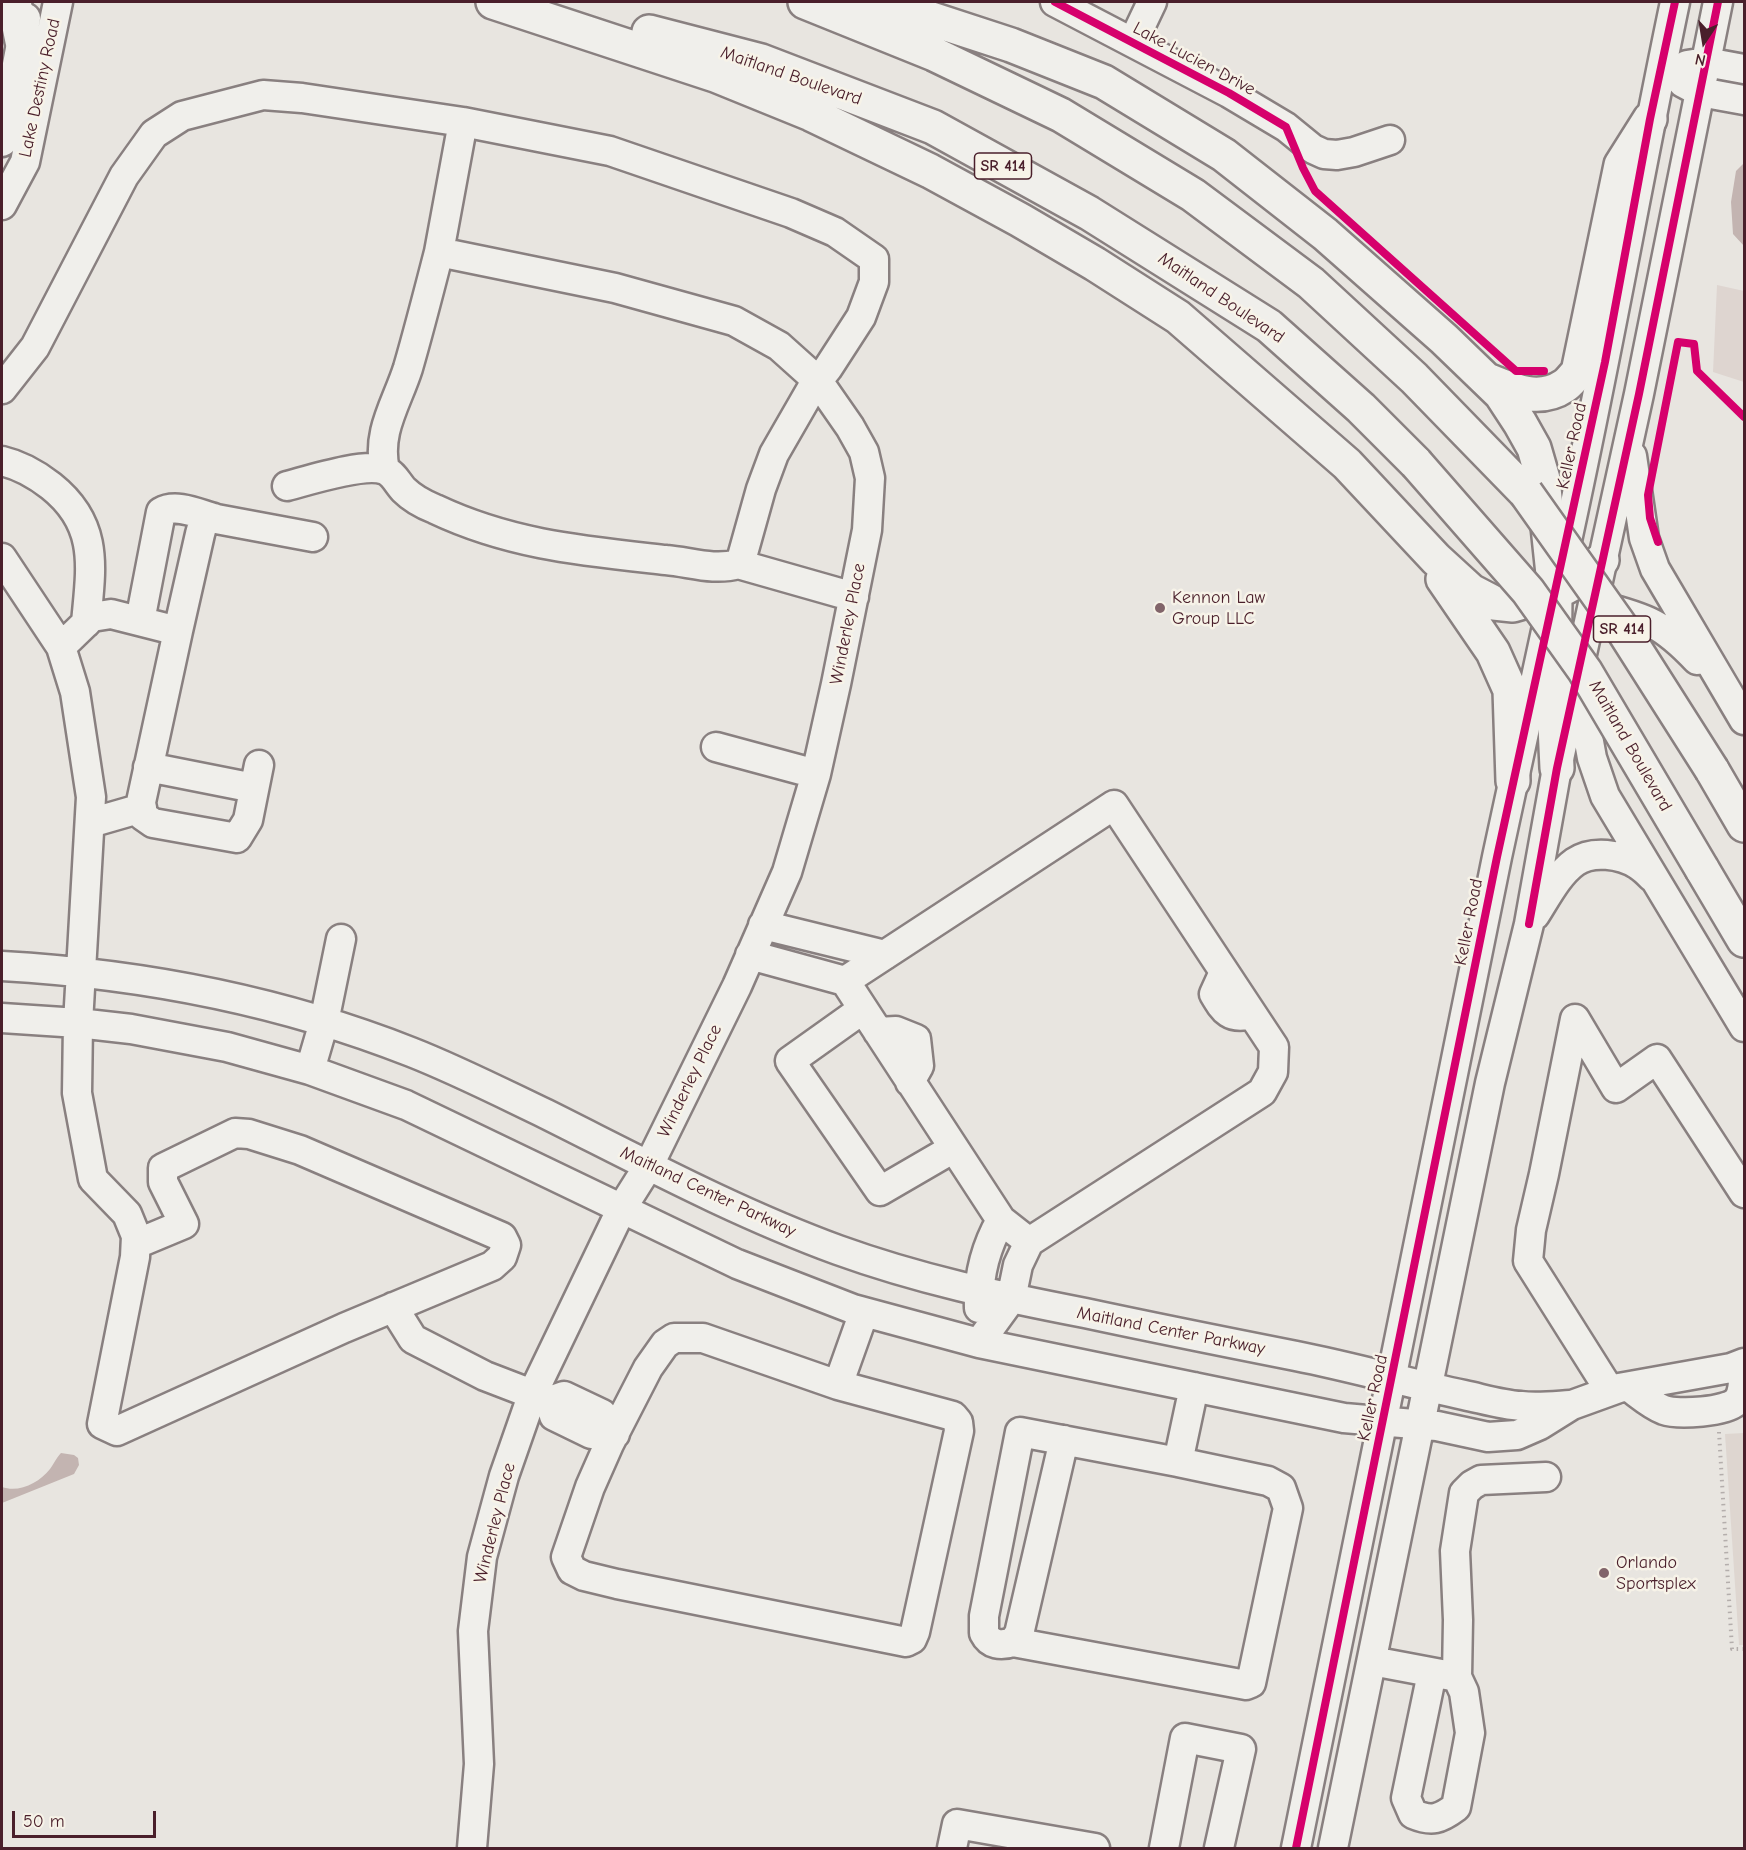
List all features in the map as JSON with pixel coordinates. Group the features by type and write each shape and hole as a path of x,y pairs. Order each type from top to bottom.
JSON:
{"highway":[{"path":"14,2 22,41"},
{"path":"494,2 716,75 790,106 930,171 1020,220 1095,264 1178,318 1347,464 1423,546 1471,591 1494,603 1562,616"},
{"name":"Maitland Boulevard","path":"522,2 611,22 761,61 933,128 1089,213 1269,326 1361,408 1416,463 1528,591 1586,671 1744,940"},
{"name":"SR 414","path":"805,2 934,54 1061,115 1193,195 1311,282 1414,378 1526,493 1623,630 1712,770 1744,825"},
{"path":"863,2 910,12 1011,45 1104,82 1224,155 1325,234 1444,339 1501,394 1534,448 1543,479 1562,616 1554,705 1557,768"},
{"path":"1486,380 1530,395 1564,387 1578,372 1622,165 1650,119"},
{"path":"1423,546 1454,598 1493,652 1509,690 1513,781"},
{"path":"1562,616 1579,580 1602,560"}],"street":[{"name":"Lake Destiny Road","path":"2,142 29,2"},
{"name":"Lake Destiny Road","path":"2,205 25,162 58,2"},
{"path":"1132,42 1152,2"},
{"name":"Keller Road","path":"1296,1848 1513,781 1562,616 1564,554 1605,362 1650,119 1675,2"},
{"path":"1602,560 1630,436 1718,2"},
{"name":"Lake Lucien Drive","path":"1066,4 1229,93 1324,154 1337,155 1354,152 1390,140"},
{"path":"1661,69 1706,62 1744,69"},
{"path":"1661,69 1700,92 1744,100"},
{"path":"2,389 35,347 124,176 154,134 182,116 263,95 302,98 463,122 610,151 752,198 835,232 874,259 874,282 861,317 818,381 774,454 738,564"},
{"path":"385,470 382,445 387,422 406,372 425,308 439,252 463,122"},
{"name":"Winderley Place","path":"439,252 615,288 734,321 779,346 818,381 850,427 864,452 870,478 867,530 854,597 816,774 787,872 737,986 649,1165 622,1208 542,1397 504,1476 483,1557 473,1631 479,1764 472,1848"},
{"path":"1630,436 1644,538 1654,569 1742,717"},
{"path":"2,461 40,477 62,494 85,528 91,571 86,623"},
{"path":"287,486 362,468 385,470 405,491 432,508 480,529 575,550 704,566 726,567 738,564 854,597"},
{"path":"140,621 161,512 166,509 180,509 214,518 314,537"},
{"path":"148,767 257,777 248,820 237,838 153,823 143,816 142,808 148,767 200,534 203,523 214,518"},
{"path":"2,558 61,647 75,692 92,797 78,1023 77,1093 93,1179 127,1214 136,1236 135,1244 135,1257 102,1424 117,1431 344,1328 492,1266 502,1257 506,1245 502,1237 300,1150 249,1134 235,1133 163,1168 163,1182 184,1224 135,1244"},
{"path":"1562,616 1599,606 1657,624 1679,641 1704,668 1742,717"},
{"path":"61,647 92,617 111,615 178,631"},
{"name":"Keller Road","path":"1333,1848 1490,1083 1529,924 1557,768 1577,675 1562,616"},
{"path":"1577,675 1592,758 1605,796 1744,1026"},
{"path":"716,747 816,774"},
{"path":"845,981 1114,805 1274,1047 1274,1072 1262,1092 1029,1242 1018,1265 1011,1299 979,1343"},
{"path":"90,823 142,808"},
{"path":"1529,924 1563,874 1574,862 1586,856 1612,855 1637,864 1657,881"},
{"path":"763,925 885,955"},
{"path":"310,1070 324,1022 341,939"},
{"path":"750,955 845,981 1001,1220 1029,1242"},
{"name":"Maitland Center Parkway","path":"2,966 82,972 198,989 324,1022 379,1040 443,1066 761,1218 840,1251 918,1275 1011,1299 1353,1368 1516,1406 1572,1405"},
{"path":"2,1018 78,1023 182,1038 310,1070 434,1117 737,1264 864,1312 979,1343 1344,1418 1437,1426 1488,1437 1517,1435 1540,1425 1572,1405 1619,1389 1731,1368 1744,1363"},
{"path":"1744,1193 1657,1059 1616,1088 1575,1019 1531,1230 1528,1261 1619,1389 1667,1411 1722,1409 1736,1402 1740,1396 1744,1369"},
{"path":"871,1021 790,1061 880,1191 954,1148"},
{"path":"979,1343 979,1291 985,1254 1001,1220"},
{"path":"393,1307 413,1339 485,1376 542,1397 554,1416 591,1434 611,1432"},
{"path":"838,1385 864,1312"},
{"path":"674,1338 702,1338 838,1385 953,1416 958,1422 959,1431 912,1639 906,1642 617,1584 584,1576 572,1570 566,1557 611,1432 648,1368 665,1344 674,1338"},
{"path":"1179,1462 1194,1387"},
{"path":"1020,1432 1179,1462 1268,1481 1281,1488 1286,1497 1288,1508 1251,1683 1246,1685 1013,1642 1002,1645 992,1642 984,1633 984,1625 1020,1432"},
{"path":"1013,1642 1019,1634 1024,1619 1064,1440"},
{"path":"1372,1661 1444,1675 1458,1620 1455,1551 1464,1493 1481,1480 1546,1477"},
{"path":"1164,1848 1185,1738 1241,1749 1219,1848"},
{"path":"952,1848 957,1824 1095,1848"}],"path":[{"path":"1718,1425 1732,1649 1744,1649"}],"shaded area":[{"path":"1744,163 1744,246 1733,234 1731,202 1736,171"},
{"path":"1717,285 1744,291 1744,382 1713,372"},
{"path":"1744,1433 1744,1645 1739,1645 1725,1434"},
{"path":"61,1453 78,1458 79,1465 74,1474 2,1503 2,1487 15,1489 28,1486 45,1474"}],"cycle path":[{"path":"1055,2 1229,93 1286,127 1315,191 1516,371 1544,371"},
{"path":"1296,1848 1497,857 1605,362 1650,119 1675,2"},
{"path":"1529,924 1557,768 1639,394 1718,2"},
{"path":"1658,542 1650,518 1648,495 1678,342 1694,344 1697,371 1744,417"}],"place":[{"name":"Kennon Law Group LLC","path":"1160,608"},
{"name":"Orlando Sportsplex","path":"1604,1573"}]}
